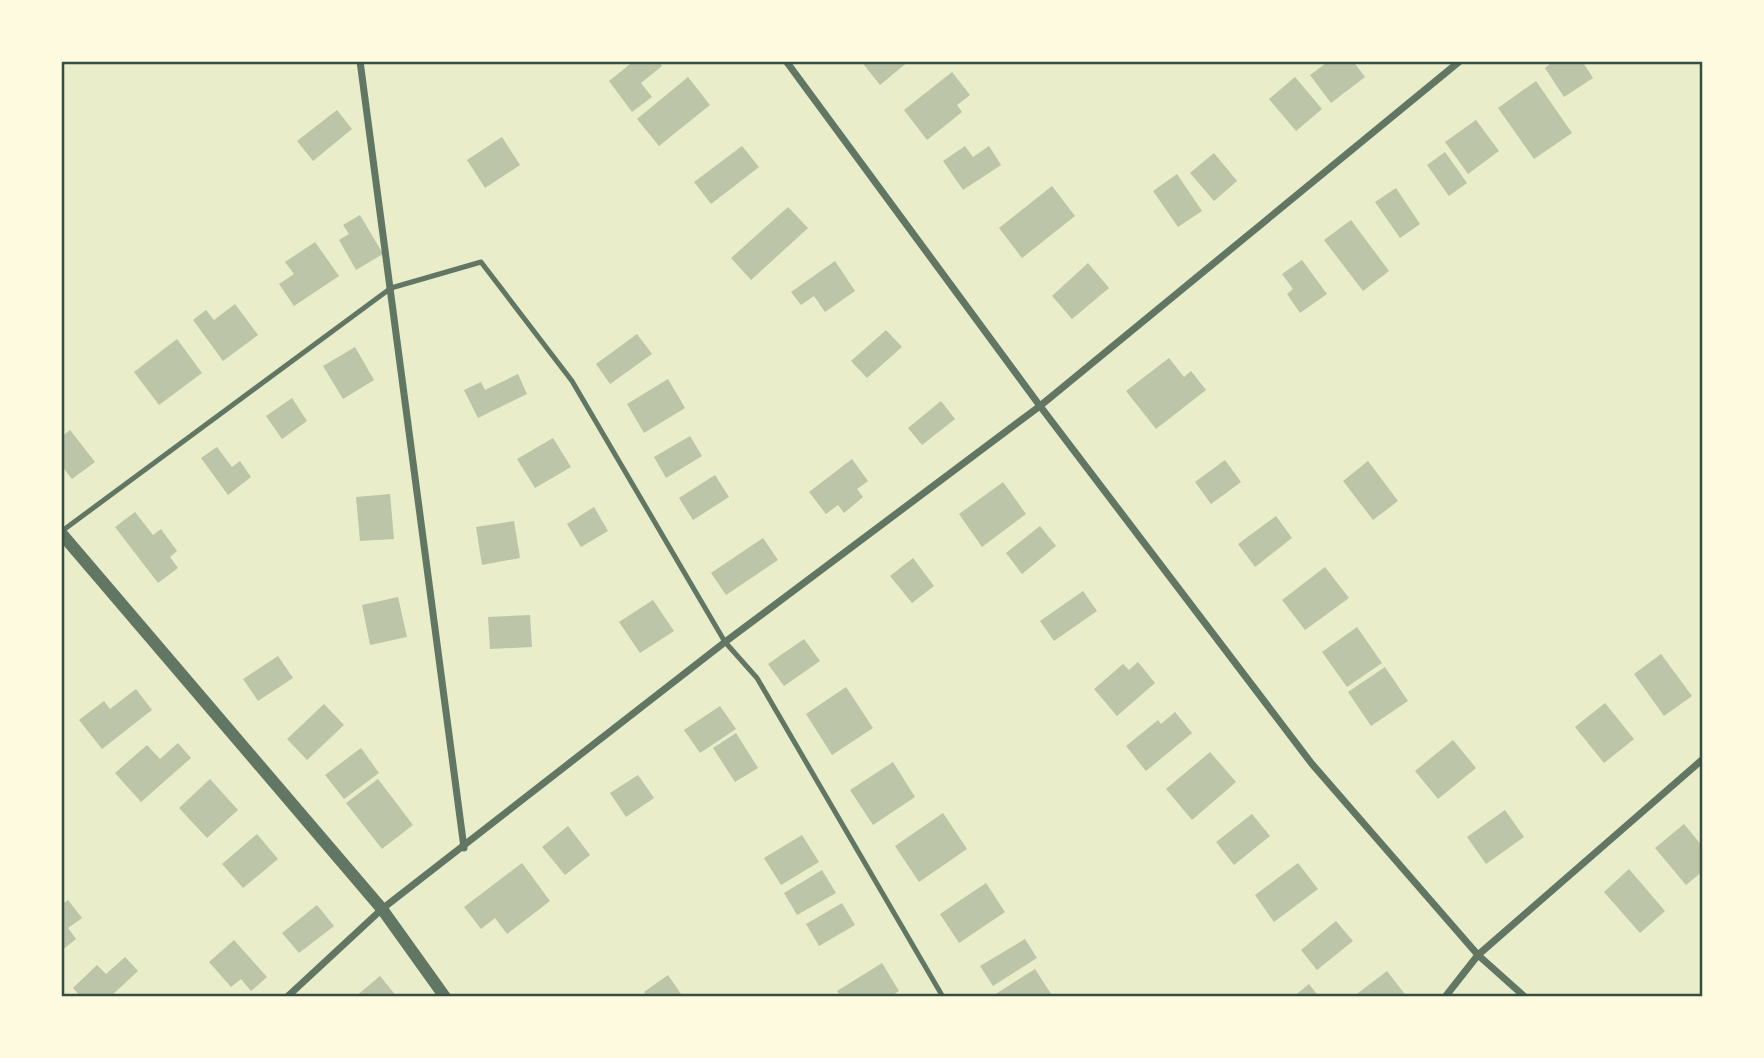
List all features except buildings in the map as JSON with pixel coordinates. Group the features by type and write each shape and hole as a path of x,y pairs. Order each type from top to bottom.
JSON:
{"street":[{"path":"360,61 464,848"},
{"path":"786,61 1040,406 1312,764 1478,955 1525,997"},
{"path":"287,997 382,909 464,848 725,642 1040,406 1460,61"},
{"path":"61,532 382,909 445,997"},
{"path":"1445,997 1478,955 1703,759"}],"lane":[{"path":"61,532 391,288 481,262 572,381 725,642 757,678 943,997"}]}
